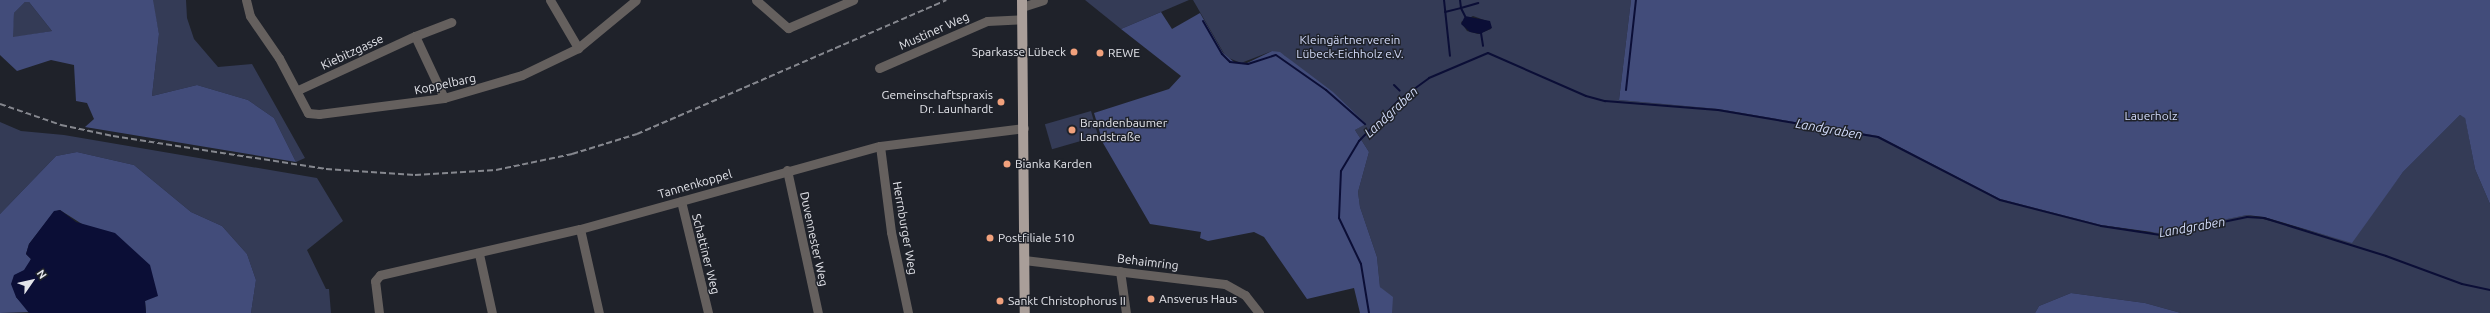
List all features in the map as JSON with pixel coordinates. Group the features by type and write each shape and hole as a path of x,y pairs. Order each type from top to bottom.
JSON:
{"main road":[{"path":"1022,4 1024,313"}],"street":[{"name":"Koppelbarg","path":"246,0 250,16 272,48 312,114 444,98 522,75 578,48 636,0"},
{"path":"550,0 578,48"},
{"path":"756,0 788,28 853,0"},
{"path":"1022,4 1042,0"},
{"name":"Mustiner Weg","path":"879,68 988,21 1022,19"},
{"name":"Kiebitzgasse","path":"298,90 416,36 451,22"},
{"path":"416,36 444,98"},
{"name":"Tannenkoppel","path":"378,313 375,278 580,229 787,170 880,146 1024,128"},
{"name":"Herrnburger Weg","path":"880,146 890,227 908,313"},
{"name":"Duvennester Weg","path":"787,170 818,313"},
{"name":"Schattiner Weg","path":"681,201 708,313"},
{"path":"580,229 599,313"},
{"path":"479,254 492,313"},
{"name":"Behaimring","path":"1024,260 1120,270 1225,284 1245,296 1259,313"},
{"path":"1120,270 1126,313"}],"green space":[{"path":"0,0 153,0 159,34 152,96 197,85 248,100 274,118 296,162 85,127 94,119 87,103 76,101 74,65 51,60 17,71 0,55","holes":["25,2 29,2 52,31 13,37 14,13"]},
{"path":"152,0 186,0 187,18 194,39 218,67 252,64 305,158 296,162 274,118 248,100 197,85 152,96 159,34"},
{"path":"1085,0 1189,0 1121,29"},
{"name":"Kleingärtnerverein Lübeck-Eichholz e.V.","path":"1193,0 1631,0 1619,100 1718,109 1878,136 2000,199 2101,225 2149,233 2247,215 2330,236 2381,201 2403,172 2460,115 2465,117 2475,169 2490,204 2490,313 2181,313 2145,303 2071,293 2039,306 2035,313 1392,313 1391,302 1380,287 1377,257 1360,207 1358,192 1369,152 1355,130 1365,124 1284,55 1272,51 1241,63 1226,57","holes":["1473,16 1487,21 1491,29 1478,34 1467,31 1461,22"]},
{"name":"Lauerholz","path":"1631,0 2490,0 2490,204 2475,169 2465,118 2460,115 2403,172 2352,243 2264,217 2247,215 2159,233 2101,225 2000,199 1878,136 1718,109 1619,100"},
{"path":"25,2 29,2 52,31 12,38 14,13"},
{"path":"1161,12 1172,29 1200,13 1223,53 1234,62 1247,63 1272,51 1280,52 1333,92 1366,124 1355,130 1369,152 1358,192 1360,207 1377,257 1380,287 1393,297 1392,313 1360,313 1354,288 1307,299 1264,237 1254,232 1208,241 1200,238 1201,232 1150,224 1103,143 1094,113 1169,89 1181,76 1121,29"},
{"name":"Brandenbaumer Landstraße","path":"1091,111 1098,136 1052,149 1045,124"},
{"path":"0,122 21,131 64,135 317,178 343,221 307,250 326,289 329,289 331,313 251,313 256,280 247,254 222,226 191,212 134,165 77,152 56,156 0,214"},
{"path":"77,152 134,165 191,212 222,226 247,254 256,280 251,313 146,313 145,301 151,297 82,224 60,210 54,212 29,244 26,254 31,259 16,297 30,312 0,313 0,214 56,156"},
{"path":"2071,293 2145,303 2181,313 2035,313 2039,306"}],"shaded area":[{"path":"1465,16 1490,21 1492,28 1480,34 1470,32 1461,24"},
{"path":"60,210 76,222 115,233 150,265 158,296 145,301 146,313 29,313 16,297 11,284 14,275 24,270 31,259 26,254 29,244 54,211"}],"waterway":[{"path":"1444,0 1450,56"},
{"path":"1445,12 1461,8 1460,0"},
{"path":"1626,90 1636,0"},
{"path":"1465,16 1461,8 1478,3"},
{"path":"1203,21 1222,54 1230,62 1248,64 1276,55 1326,90 1365,124"},
{"path":"1481,33 1483,46"},
{"name":"Landgraben","path":"1369,313 1361,264 1339,218 1341,171 1359,141 1399,100 1429,78 1488,53 1586,96 1605,101 1718,110 1878,137 2000,200 2101,226 2160,235 2247,217 2264,218 2386,256 2462,284 2490,290"},
{"path":"1394,85 1400,91"}],"railway":[{"path":"0,104 61,125 113,136 326,169 415,175 496,170 572,154 637,134 946,0"}],"place":[{"name":"Sparkasse Lübeck","path":"1074,52"},
{"name":"REWE","path":"1100,53"},
{"name":"Gemeinschaftspraxis Dr. Launhardt","path":"1001,102"},
{"name":"Brandenbaumer Landstraße","path":"1072,130"},
{"name":"Bianka Karden","path":"1007,164"},
{"name":"Postfiliale 510","path":"990,238"},
{"name":"Ansverus Haus","path":"1151,299"},
{"name":"Sankt Christophorus II","path":"1000,301"}]}
